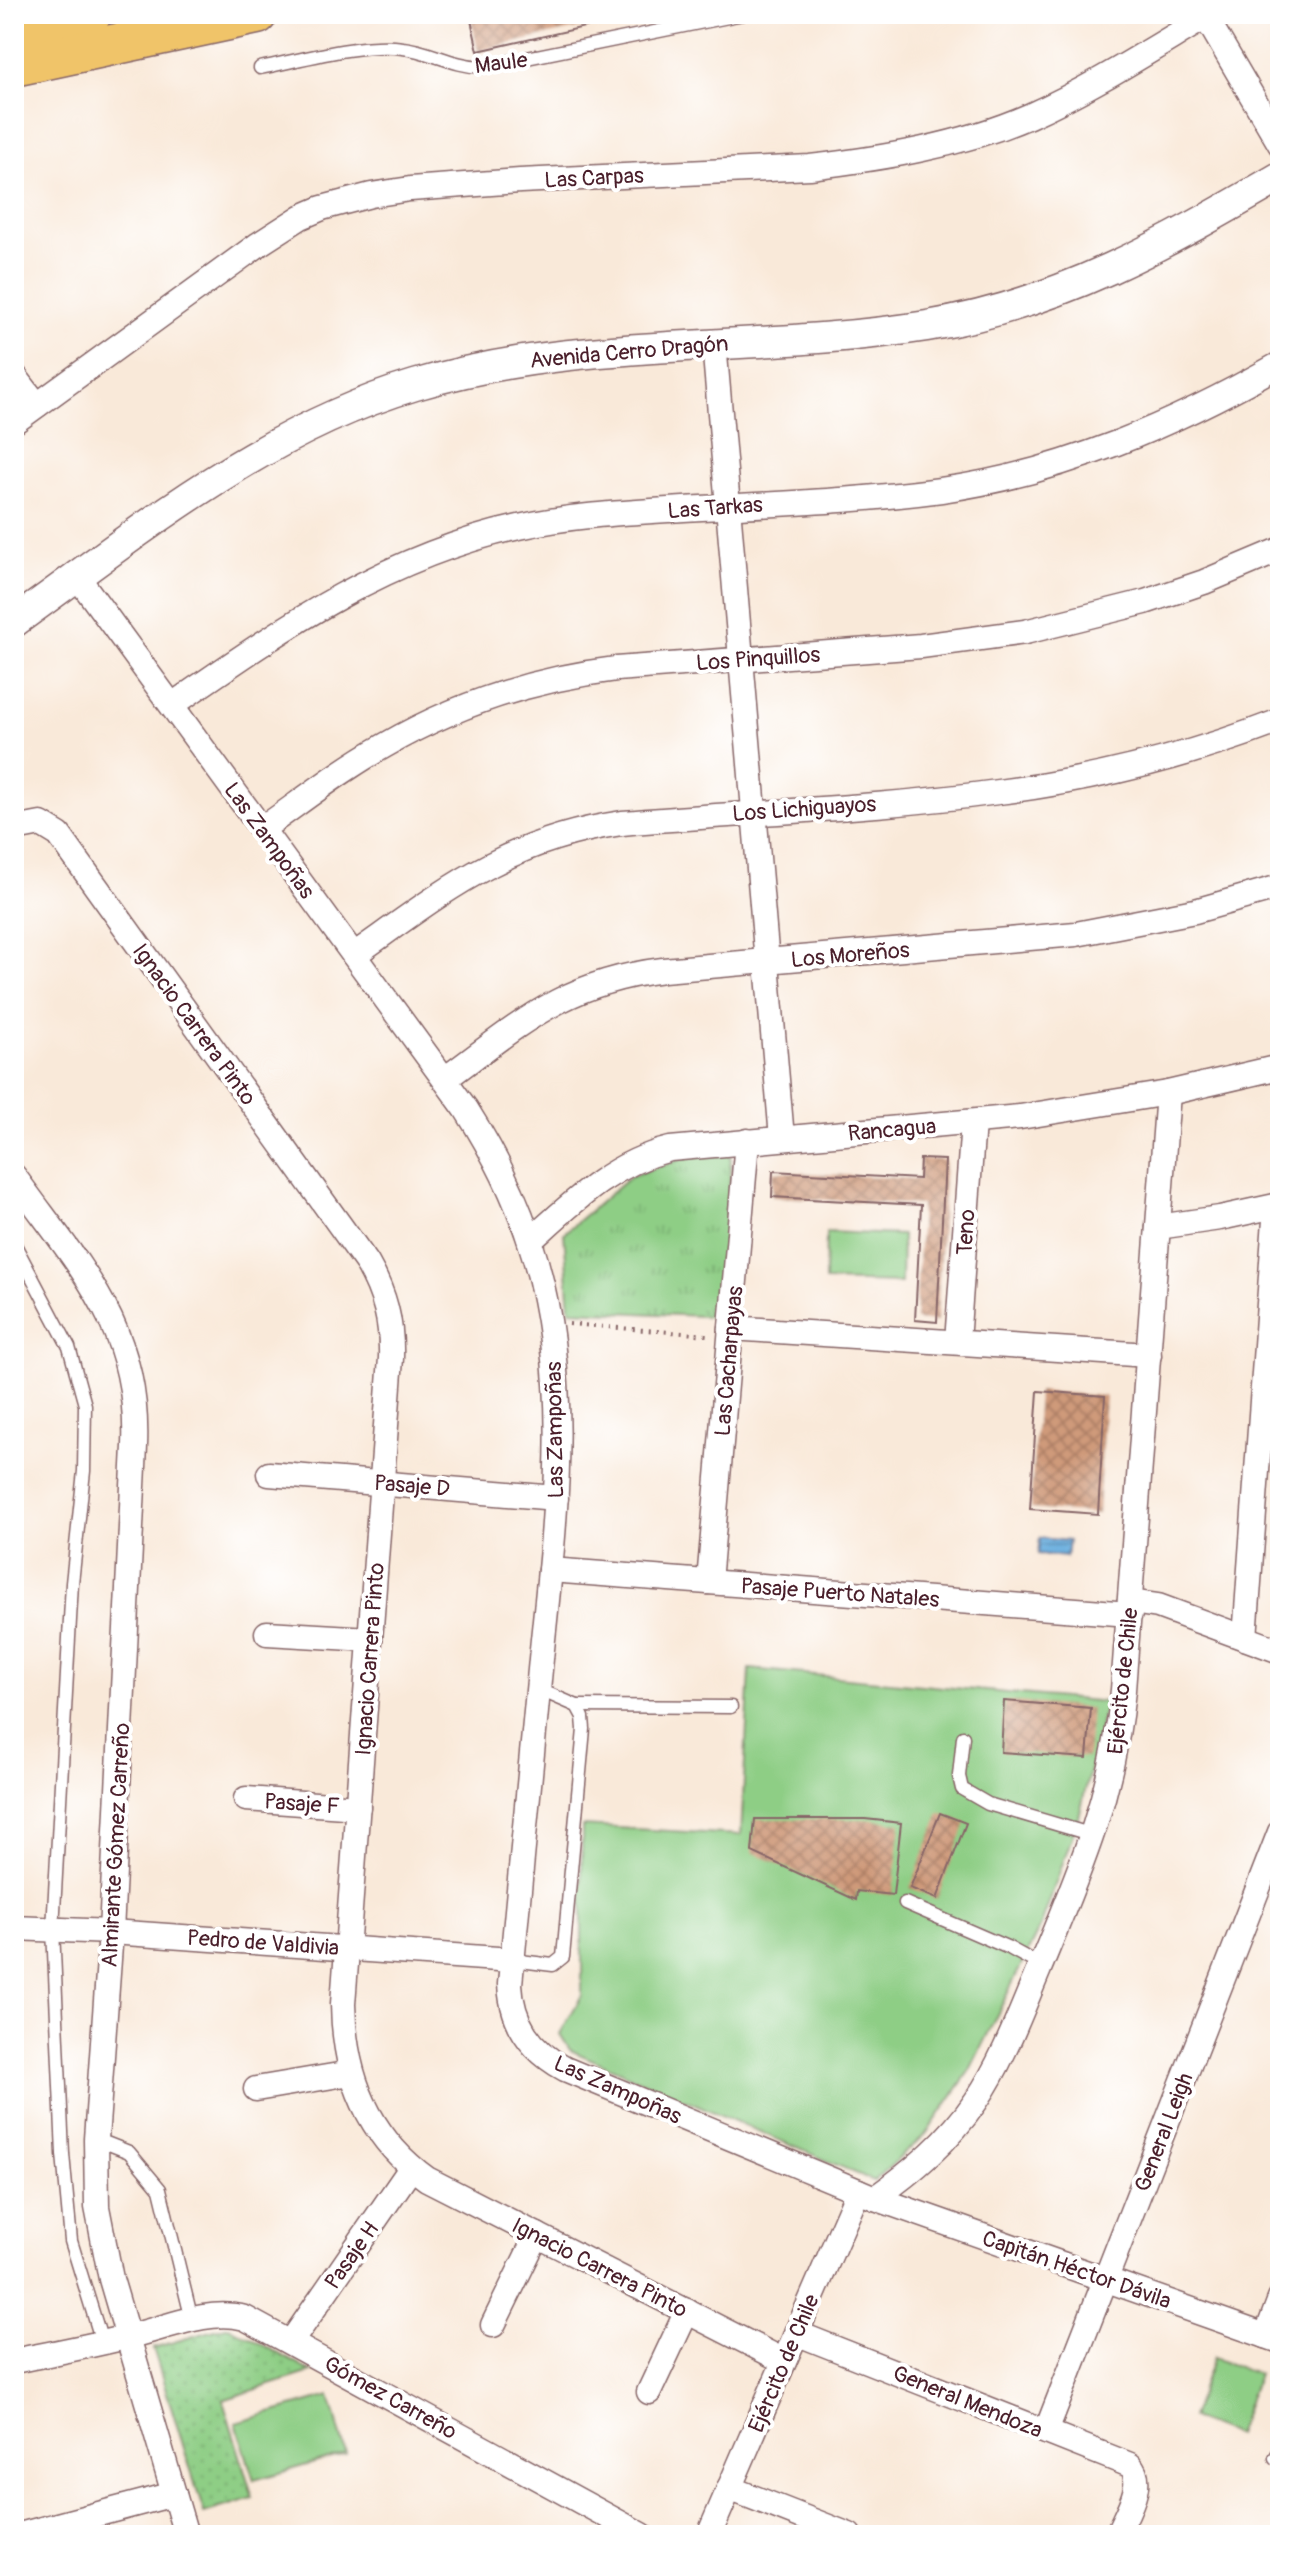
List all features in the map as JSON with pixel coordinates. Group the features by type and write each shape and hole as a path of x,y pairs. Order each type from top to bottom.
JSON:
{"highway":[{"path":"14,30 91,14"},
{"path":"14,66 257,14"}],"street":[{"path":"1207,15 1280,144"},
{"name":"Las Carpas","path":"14,422 283,227 322,208 410,189 810,167 941,144 1029,116 1075,93 1207,15"},
{"name":"Avenida Cerro Dragón","path":"14,622 211,481 310,425 368,400 451,374 536,358 897,330 1000,309 1072,286 1142,255 1280,177"},
{"path":"714,343 782,1138"},
{"name":"Las Tarkas","path":"172,705 309,612 375,577 446,548 554,520 928,491 1022,473 1128,439 1215,400 1280,364"},
{"path":"14,375 37,405"},
{"name":"Los Pinquillos","path":"262,829 382,747 437,718 538,683 582,673 921,646 1025,632 1145,602 1204,582 1280,550"},
{"name":"Las Zampoñas","path":"77,576 466,1109 497,1161 530,1241 549,1322 558,1416 550,1570 510,1984 514,2012 526,2036 550,2061 866,2195"},
{"name":"Los Lichiguayos","path":"354,955 485,865 539,842 594,827 943,798 1055,783 1173,757 1280,721"},
{"name":"Ignacio Carrera Pinto","path":"14,832 41,824 59,835 367,1263 386,1302 391,1339 343,2029 351,2073 374,2124 411,2168 427,2179 784,2361"},
{"name":"Los Moreños","path":"445,1079 555,1001 588,986 638,973 1076,934 1195,911 1280,887"},
{"name":"Rancagua","path":"530,1241 592,1185 621,1166 670,1149 1044,1114 1168,1093 1280,1067"},
{"name":"Ejército de Chile","path":"709,2535 796,2333 866,2195 921,2162 955,2129 975,2101 1009,2041 1093,1835 1116,1749 1130,1608 1168,1093"},
{"name":"Teno","path":"957,1342 973,1122"},
{"name":"Las Cacharpayas","path":"709,1582 747,1141"},
{"name":"Almirante Gómez Carreño","path":"14,1176 105,1306 123,1348 134,1395 135,1446 111,1932 96,2139 96,2196 103,2243 186,2535"},
{"path":"1158,1227 1278,1205 1245,1638"},
{"path":"731,1332 957,1342 1149,1355"},
{"name":"Pasaje D","path":"269,1474 556,1498"},
{"name":"Pasaje Puerto Natales","path":"550,1570 1130,1608 1158,1606 1280,1651"},
{"path":"267,1633 370,1639"},
{"name":"Pasaje F","path":"246,1799 358,1807"},
{"name":"General Leigh","path":"1046,2432 1280,1832"},
{"name":"Pedro de Valdivia","path":"14,1928 512,1960"},
{"path":"256,2089 351,2073"},
{"name":"Pasaje H","path":"291,2342 411,2168"},
{"name":"Capitán Héctor Dávila","path":"866,2195 1273,2338"},
{"path":"493,2325 537,2235"},
{"path":"1273,2338 1280,2299"},
{"path":"649,2392 687,2311"},
{"name":"Gómez Carreño","path":"14,2361 209,2316 234,2314 256,2323 642,2535"},
{"name":"General Mendoza","path":"796,2333 1125,2463 1137,2474 1136,2488 1117,2535"},
{"path":"729,2488 849,2535"},
{"path":"19,2535 174,2494"}],"lane":[{"name":"Maule","path":"260,68 384,46 418,51 449,63 482,67 743,14"},
{"path":"14,1243 69,1347 85,1405 84,1471 72,1583 53,1929 63,2154 71,2241 102,2342"},
{"path":"538,1689 577,1706 731,1707"},
{"path":"512,1960 553,1965 563,1957 584,1729 583,1717 577,1706"},
{"path":"963,1737 959,1776 962,1789 988,1804 1093,1835"},
{"path":"905,1903 1009,1948 1040,1965"},
{"path":"96,2139 129,2152 160,2189 192,2320"}],"path":[{"path":"549,1322 731,1332"}],"green space":[{"path":"731,1155 723,1317 570,1310 564,1233 631,1176 685,1158"},
{"path":"826,1232 902,1235 901,1283 825,1281"},
{"path":"750,1669 1106,1702 1079,1817 1041,1925 970,2070 926,2134 874,2181 570,2050 560,2034 582,1995 582,1826 741,1835"},
{"path":"229,2326 311,2372 223,2400 253,2498 204,2513 153,2348"},
{"path":"1213,2358 1258,2374 1236,2435 1191,2418"},
{"path":"330,2396 346,2454 254,2480 236,2423"}],"water":[{"path":"1040,1538 1068,1541 1066,1557 1038,1554"}],"building":[{"path":"499,14 638,15 478,51 471,20"},
{"path":"920,1159 945,1160 937,1322 915,1320 921,1205 772,1197 773,1171 919,1179"},
{"path":"1038,1391 1105,1396 1098,1514 1030,1509"},
{"path":"1004,1701 1091,1708 1087,1758 1001,1752"},
{"path":"940,1813 966,1823 937,1899 910,1888"},
{"path":"755,1819 865,1819 901,1823 893,1895 857,1891 856,1900 752,1852"}]}
